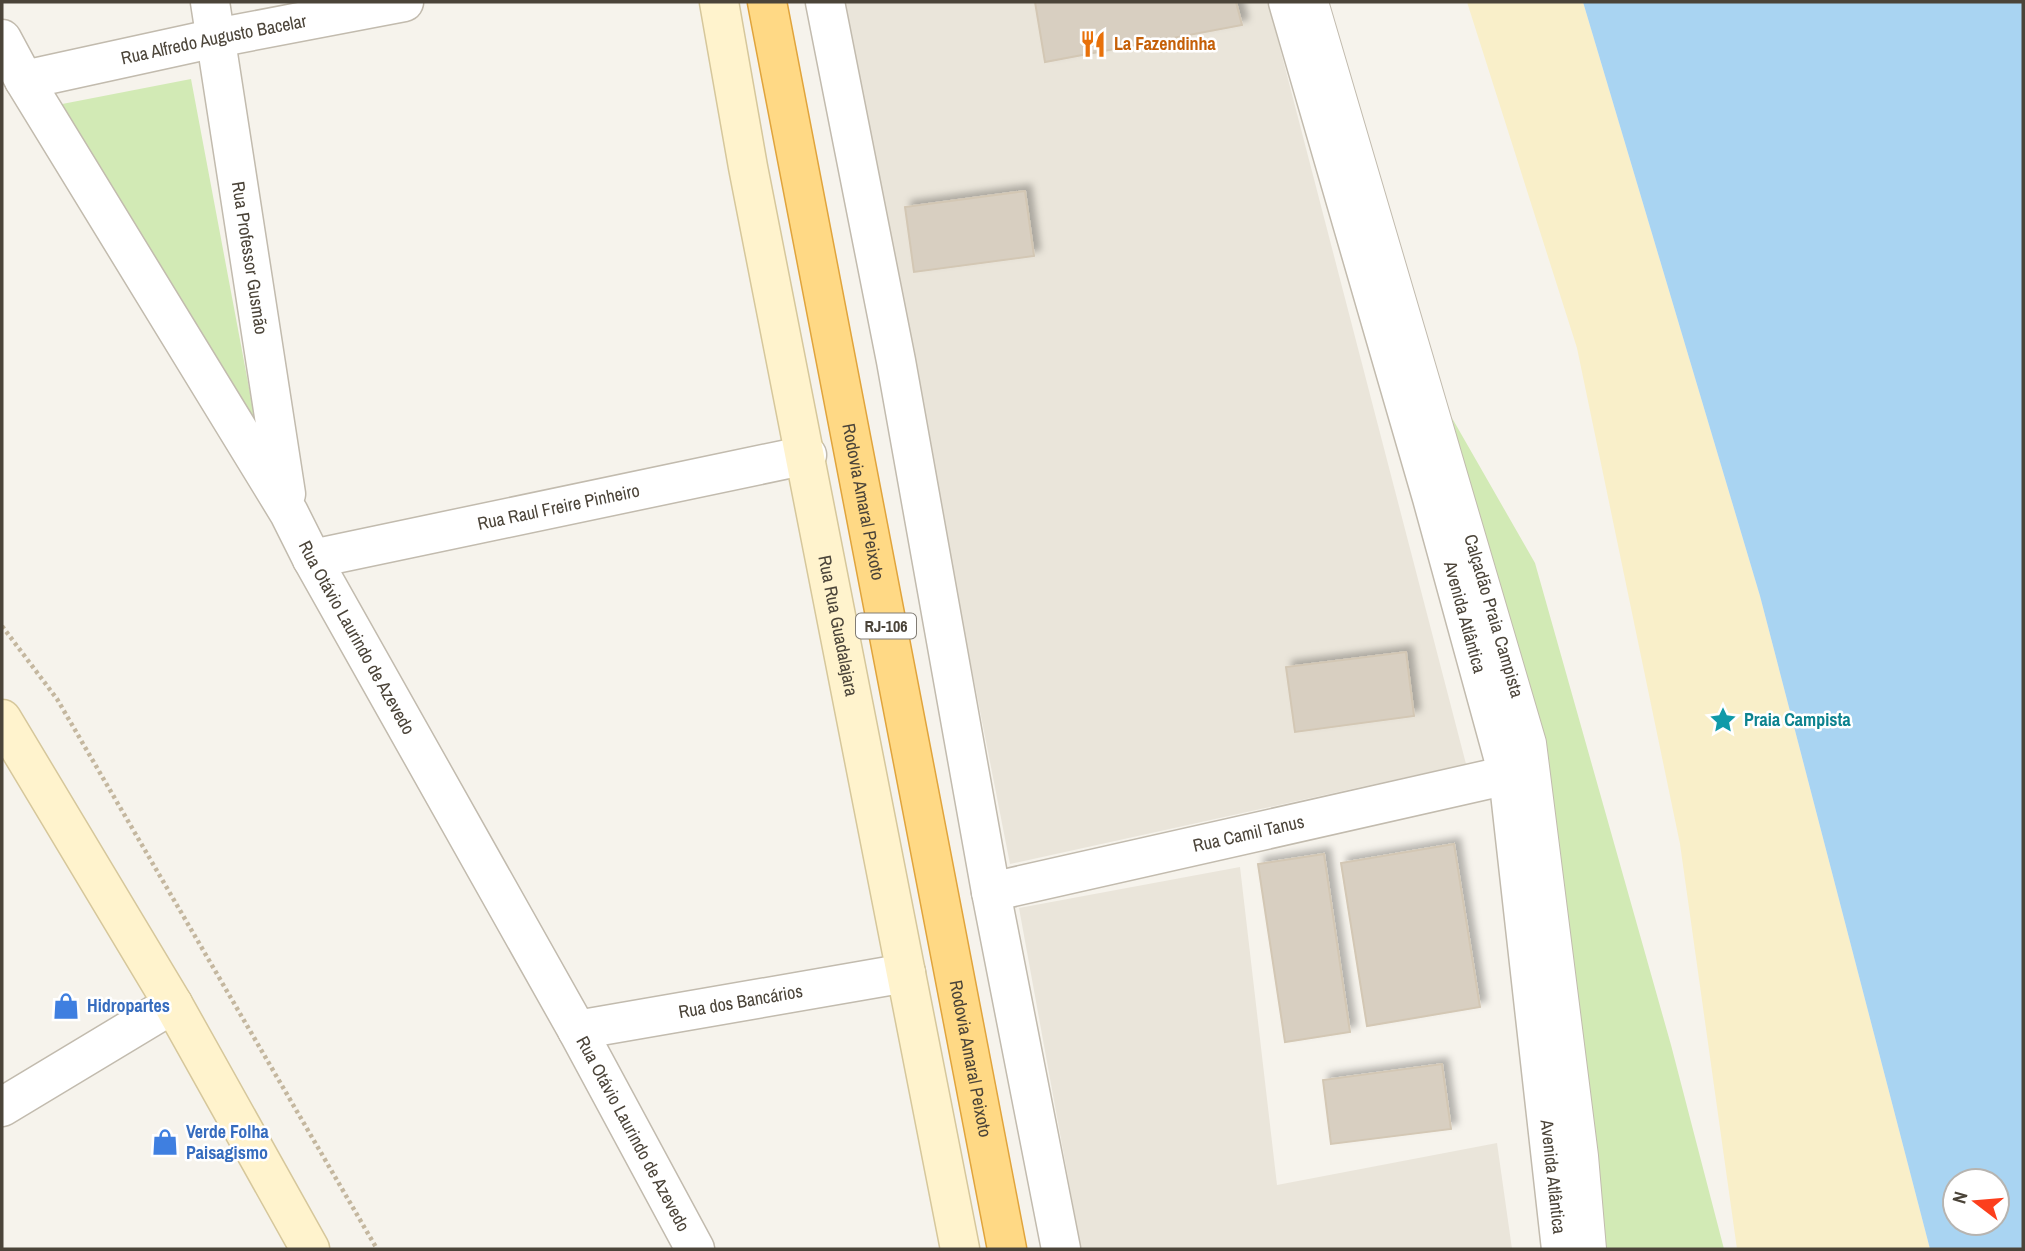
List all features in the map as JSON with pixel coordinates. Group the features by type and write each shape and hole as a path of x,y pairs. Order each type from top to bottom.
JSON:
{"highway":[{"name":"Rodovia Amaral Peixoto","path":"767,2 1007,1249"}],"main road":[{"name":"Rua Rua Guadalajara","path":"719,2 748,167 807,454 960,1249"},
{"path":"2,719 173,1004 310,1249"}],"street":[{"name":"Rua Alfredo Augusto Bacelar","path":"24,80 213,20 404,2"},
{"path":"825,2 896,361 991,892 1061,1249"},
{"name":"Avenida Atlântica","path":"1288,2 1432,498 1508,775 1560,1249"},
{"name":"Calçadão Praia Campista","path":"1313,2 1531,743 1583,1156 1591,1249"},
{"name":"Rua Professor Gusmão","path":"213,20 289,513"},
{"name":"Rua Otávio Laurindo de Azevedo","path":"2,39 24,80 289,513 312,559 577,1030 695,1249"},
{"name":"Rua Raul Freire Pinheiro","path":"312,559 807,454"},
{"name":"Rua Camil Tanus","path":"991,892 1508,775"},
{"name":"Rua dos Bancários","path":"577,1030 906,973"},
{"path":"2,1107 173,1004"}],"path":[{"path":"2,626 57,699 377,1249"}],"shaded area":[{"path":"841,2 1268,2 1466,764 1010,864"},
{"path":"1240,867 1277,1185 1497,1143 1512,1249 1081,1249 1019,908"}],"green space":[{"path":"191,79 256,425 57,105"},
{"path":"1452,418 1535,563 1671,1045 1724,1249 1602,1249 1487,556"}],"sand":[{"name":"Praia Campista","path":"1467,2 1583,2 1760,596 1930,1249 1737,1249 1680,844 1577,348"}],"water":[{"path":"1583,2 2023,2 2023,1249 1930,1249 1760,596"}],"building":[{"name":"La Fazendinha","path":"1035,2 1236,2 1242,25 1045,62"},
{"path":"1025,191 1034,256 914,272 905,207"},
{"path":"1406,652 1414,716 1295,732 1286,667"},
{"path":"1454,844 1480,1007 1367,1026 1341,863"},
{"path":"1324,854 1350,1032 1285,1042 1258,864"},
{"path":"1442,1064 1451,1129 1331,1144 1323,1080"}],"place":[{"name":"La Fazendinha","path":"1093,44"},
{"name":"Praia Campista","path":"1723,720"},
{"name":"Hidropartes","path":"66,1006"},
{"name":"Verde Folha Paisagismo","path":"165,1142"}]}
